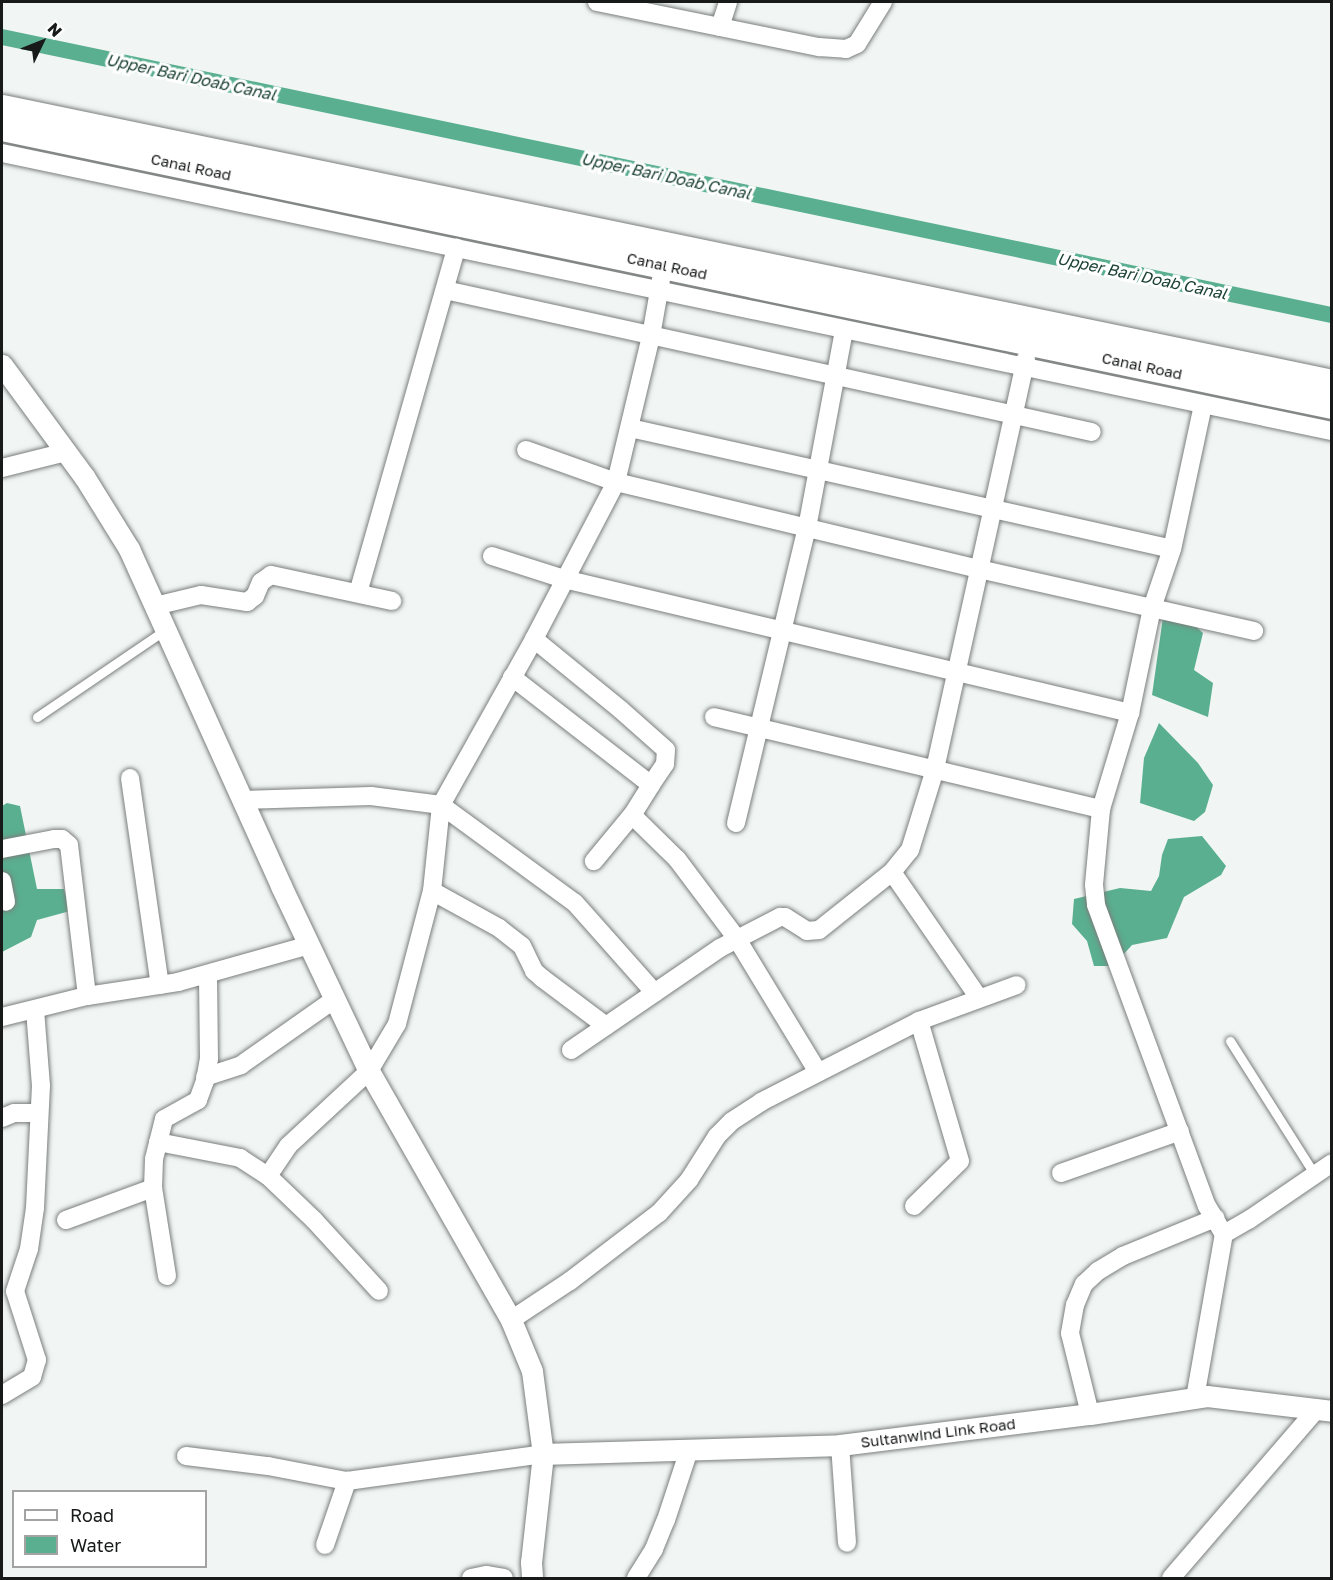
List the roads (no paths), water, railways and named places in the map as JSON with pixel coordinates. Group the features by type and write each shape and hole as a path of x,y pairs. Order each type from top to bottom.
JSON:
{"main road":[{"name":"Canal Road","path":"2,108 1332,383"},
{"name":"Canal Road","path":"2,128 661,278 1029,342 1332,405"},
{"path":"2,138 28,133"}],"street":[{"path":"597,2 819,47 846,49 857,44 883,2"},
{"path":"720,27 728,2"},
{"path":"2,153 456,248 661,278 844,330 1332,431"},
{"path":"358,593 456,248"},
{"path":"268,1176 288,1146 369,1071 396,1024 432,891 441,805 534,639 616,482 651,336 661,278"},
{"path":"444,290 1092,432"},
{"path":"736,822 780,631 807,528 844,330"},
{"path":"571,1050 737,939 780,917 785,917 807,931 819,930 892,872 910,850 935,769 1029,342"},
{"path":"2,365 66,452 129,549 242,800 369,1071 511,1320 532,1371 543,1454 531,1562 532,1578"},
{"path":"1195,1398 1219,1226 1207,1206 1096,906 1094,885 1101,809 1130,713 1152,608 1172,549 1203,405"},
{"path":"630,428 1172,549"},
{"path":"526,450 616,482 979,570 1254,631"},
{"path":"2,468 66,452"},
{"path":"492,556 564,579 1130,713"},
{"path":"155,606 201,595 247,602 255,596 261,582 272,575 393,601"},
{"path":"534,639 663,745 667,757 632,815 594,861"},
{"path":"512,677 651,785"},
{"path":"714,717 1101,809"},
{"path":"130,778 160,985"},
{"path":"242,800 371,796 441,805 575,903 656,993"},
{"path":"632,815 677,859 737,939 818,1072"},
{"path":"2,849 54,839 62,839 69,844 87,996"},
{"path":"892,872 979,998"},
{"path":"2,881 6,902"},
{"path":"432,891 499,928 522,946 531,965 542,978 606,1026"},
{"path":"2,1017 87,996 160,985 208,974 310,945"},
{"path":"166,1276 153,1188 154,1159 164,1119 198,1100 205,1077 209,1059 208,974"},
{"path":"511,1320 570,1281 659,1213 674,1199 708,1148 732,1121 761,1102 919,1021 1017,985"},
{"path":"205,1077 242,1065 335,999"},
{"path":"2,1395 32,1377 38,1360 15,1291 29,1250 35,1208 41,1086 35,1010"},
{"path":"914,1206 960,1161 919,1021"},
{"path":"2,1118 14,1113 39,1113"},
{"path":"1061,1173 1180,1131"},
{"path":"158,1142 240,1158 268,1176 379,1291"},
{"path":"1090,1414 1070,1333 1075,1305 1084,1284 1123,1256 1219,1226 1250,1219 1332,1163"},
{"path":"66,1220 153,1188"},
{"name":"Sultanwind Link Road","path":"543,1454 840,1445 1090,1414 1208,1396 1324,1410"},
{"path":"1171,1578 1324,1410"},
{"path":"840,1445 847,1543"},
{"path":"636,1578 654,1549 666,1520 688,1450"},
{"path":"186,1456 268,1466 346,1480 543,1454"},
{"path":"325,1545 346,1480"},
{"path":"471,1578 486,1575 504,1578"}],"lane":[{"path":"37,717 165,630"},
{"path":"1230,1041 1315,1175"}],"water":[{"path":"1163,617 1192,623 1203,633 1194,670 1213,683 1208,717 1152,695"},
{"path":"1159,723 1198,763 1213,785 1205,812 1194,821 1140,803 1144,758"},
{"path":"7,803 20,806 37,889 64,889 70,911 37,920 31,937 2,952 2,806"},
{"path":"1202,836 1226,866 1221,875 1184,897 1167,938 1132,945 1113,966 1094,966 1087,941 1072,924 1074,899 1120,888 1151,891 1159,876 1162,855 1168,839"}],"waterway":[{"name":"Upper Bari Doab Canal","path":"2,37 1332,315"}]}
